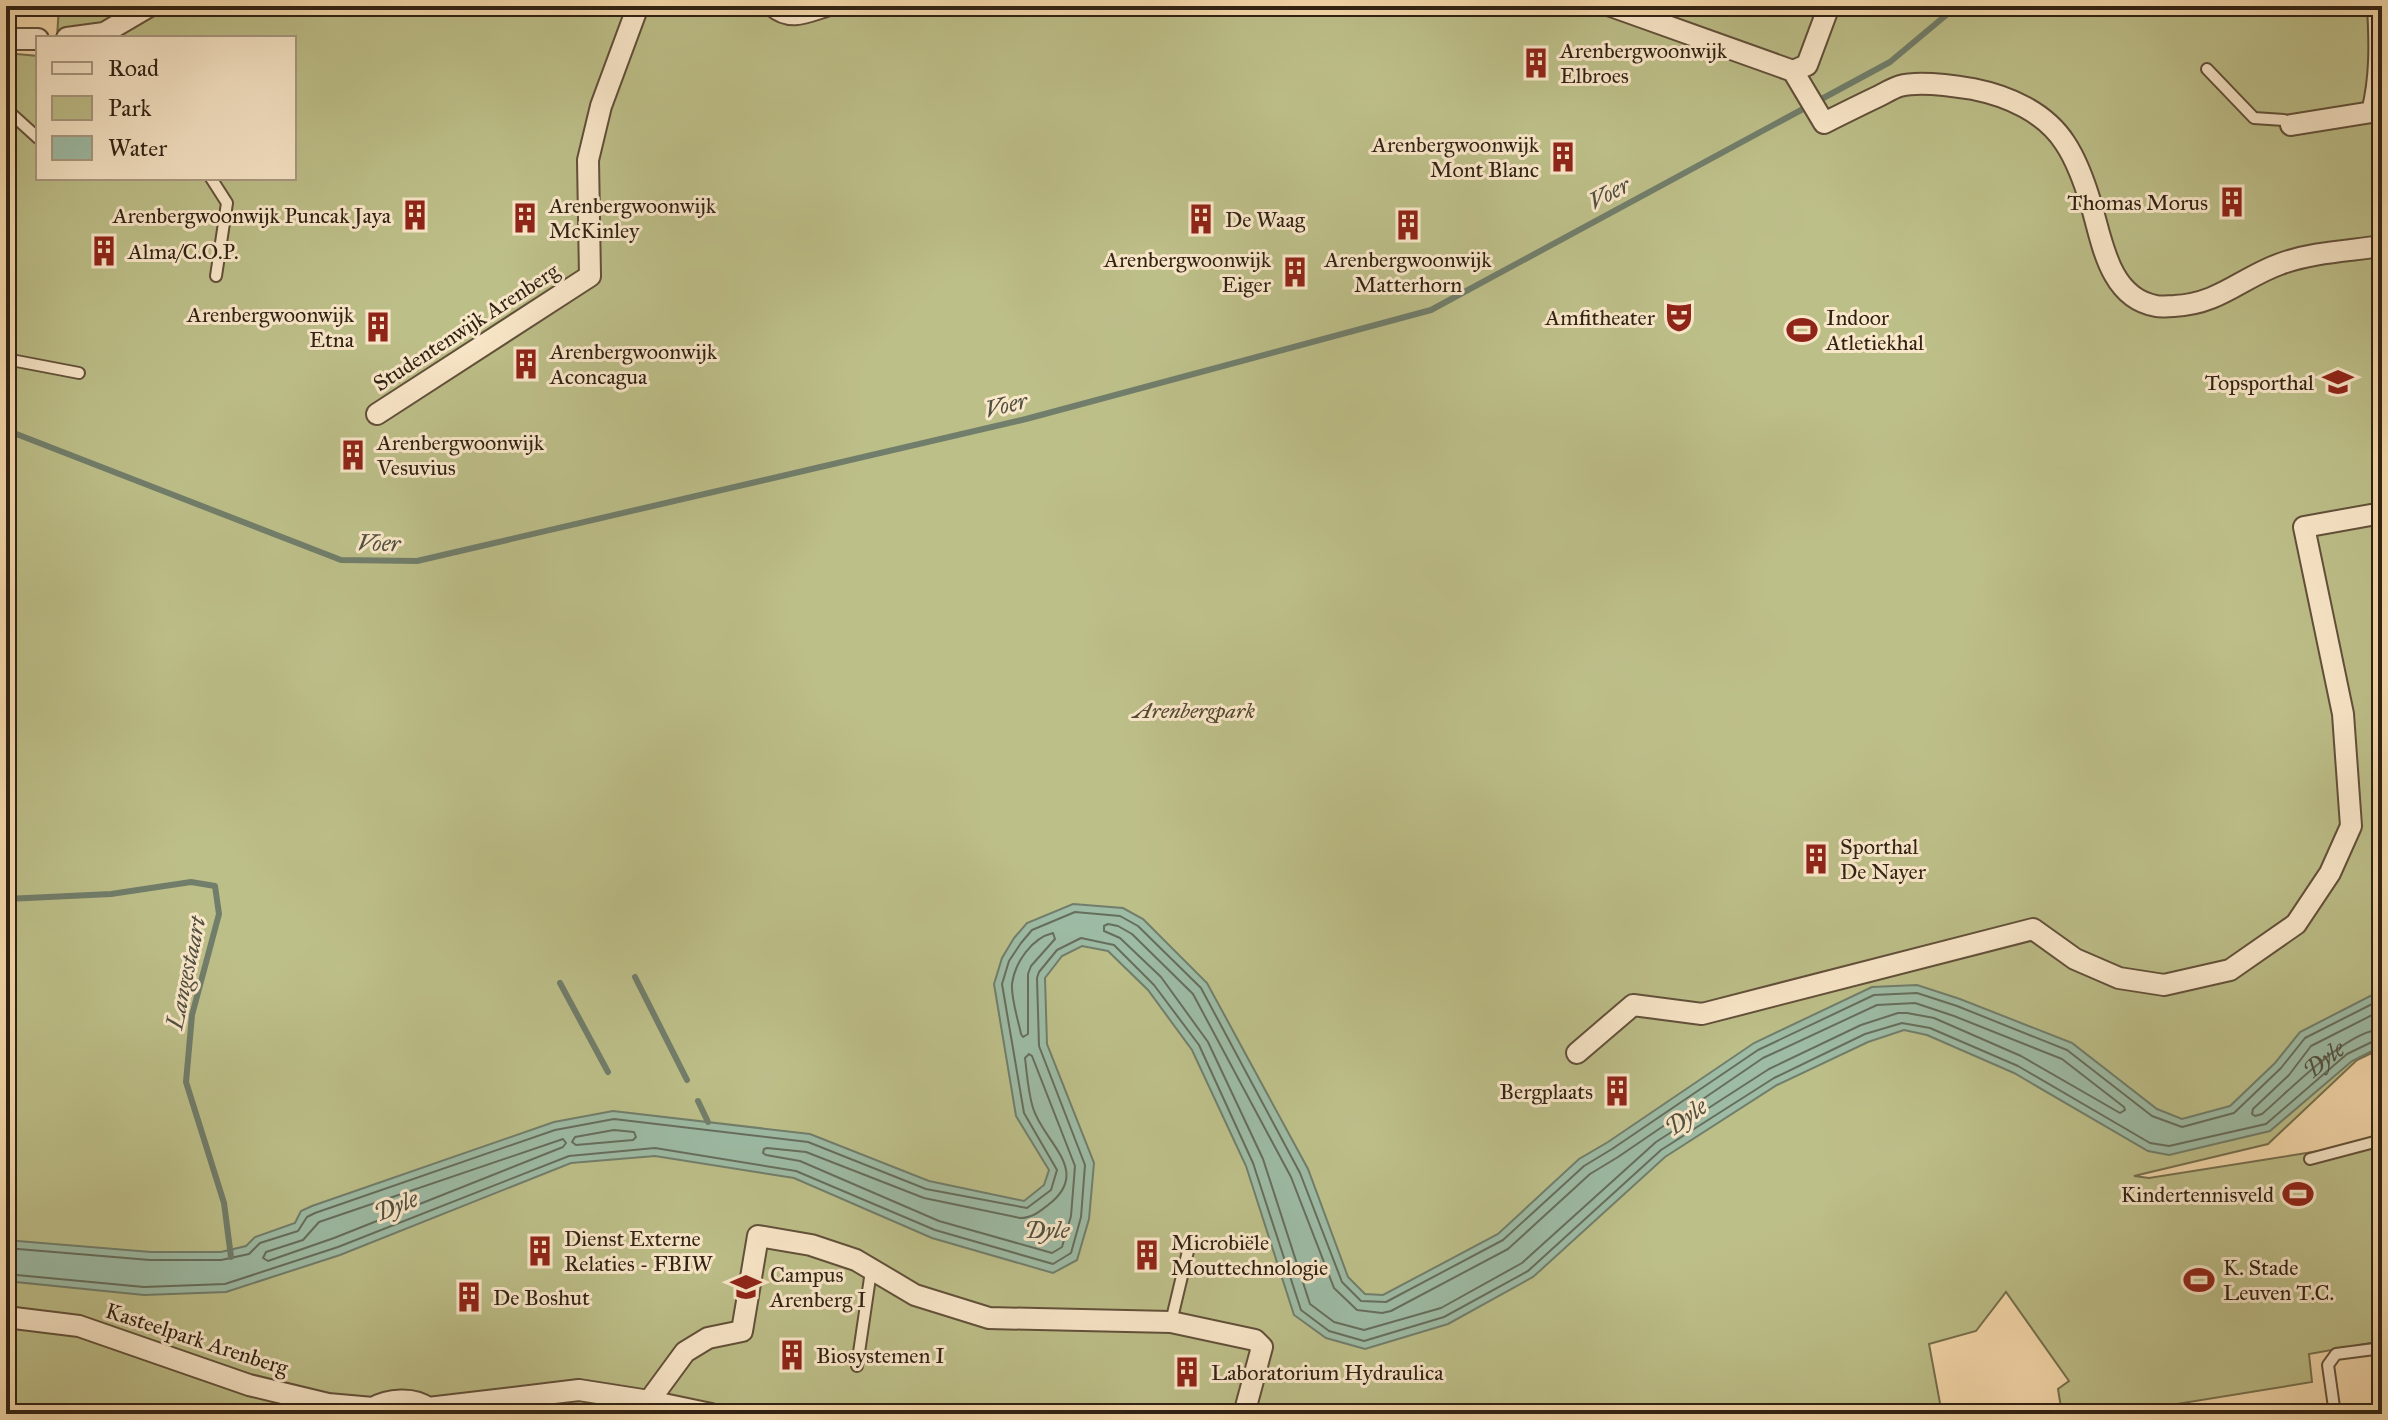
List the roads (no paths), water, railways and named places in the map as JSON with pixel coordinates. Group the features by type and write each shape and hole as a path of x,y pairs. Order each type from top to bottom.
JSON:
{"street":[{"path":"82,36 104,33 150,6"},
{"name":"Studentenwijk Arenberg","path":"377,414 590,276 588,160 601,106 638,6"},
{"path":"773,6 781,13 797,16 826,6"},
{"path":"1611,6 1798,78 1824,123 1901,85 1953,85 2006,98 2030,110 2047,122 2064,141 2076,162 2113,274 2139,300 2156,306 2194,305 2211,300 2277,265 2299,257 2382,246"},
{"path":"1798,78 1807,65 1829,6"},
{"path":"2291,125 2372,112 2380,38 2378,6"},
{"path":"6,39 36,39"},
{"path":"1577,1053 1633,1005 1702,1014 2033,929 2075,959 2119,978 2164,985 2230,970 2296,924 2330,873 2351,826 2343,714 2304,527 2382,513"},
{"path":"653,1407 685,1352 708,1338 742,1331 758,1236 811,1245 856,1260 915,1295 989,1318 1171,1322 1255,1340 1262,1347 1244,1414"},
{"name":"Kasteelpark Arenberg","path":"6,1317 79,1326 249,1385 346,1411 382,1411 383,1402 420,1402 425,1411 579,1390 653,1407 711,1414"}],"lane":[{"path":"2207,69 2254,118 2284,120 2291,125"},
{"path":"6,109 36,136"},
{"path":"212,180 227,203 216,276"},
{"path":"6,359 79,373"},
{"path":"2310,1159 2382,1140"},
{"path":"1171,1322 1188,1251"},
{"path":"857,1366 871,1271"},
{"path":"2335,1414 2328,1365 2336,1354 2382,1348"}],"water":[{"name":"Dyle","path":"1073,904 1123,908 1143,919 1207,983 1308,1169 1348,1277 1365,1294 1383,1295 1498,1234 1579,1159 1754,1043 1872,987 1917,985 2072,1043 2157,1109 2182,1119 2230,1106 2275,1063 2300,1032 2382,990 2382,1046 2352,1061 2270,1131 2169,1155 2148,1151 2014,1073 1927,1035 1904,1030 1868,1042 1777,1085 1665,1157 1533,1277 1448,1324 1365,1349 1326,1338 1294,1315 1246,1166 1192,1050 1148,990 1108,951 1082,946 1062,956 1045,978 1047,1044 1094,1163 1089,1219 1077,1260 1053,1273 932,1238 794,1178 655,1156 571,1163 340,1255 226,1292 144,1295 6,1281 6,1240 151,1252 221,1252 246,1246 255,1237 295,1223 301,1211 312,1206 554,1122 613,1111 810,1134 929,1181 1024,1201 1044,1185 1049,1170 1016,1116 994,984 1002,958 1027,923"}],"waterway":[{"name":"Voer","path":"6,430 341,560 417,561 1026,419 1431,310 1890,62 1957,6"},
{"name":"Langestaart","path":"6,899 111,894 191,882 215,886 219,914 192,1015 186,1082 224,1203 231,1257"},
{"path":"635,977 687,1080"},
{"path":"560,983 608,1072"},
{"path":"698,1101 708,1122"}],"place":[{"name":"Arenbergwoonwijk Elbroes","path":"1536,63"},
{"name":"Arenbergwoonwijk Mont Blanc","path":"1563,157"},
{"name":"Thomas Morus","path":"2232,202"},
{"name":"Arenbergwoonwijk Puncak Jaya","path":"415,215"},
{"name":"Arenbergwoonwijk McKinley","path":"525,218"},
{"name":"De Waag","path":"1201,219"},
{"name":"Arenbergwoonwijk Matterhorn","path":"1408,225"},
{"name":"Alma/C.O.P.","path":"104,251"},
{"name":"Arenbergwoonwijk Eiger","path":"1295,272"},
{"name":"Amfitheater","path":"1679,317"},
{"name":"Arenbergwoonwijk Etna","path":"378,327"},
{"name":"Indoor Atletiekhal","path":"1802,330"},
{"name":"Arenbergwoonwijk Aconcagua","path":"526,364"},
{"name":"Topsporthal","path":"2338,382"},
{"name":"Arenbergwoonwijk Vesuvius","path":"353,455"},
{"name":"Sporthal De Nayer","path":"1816,859"},
{"name":"Bergplaats","path":"1617,1091"},
{"name":"Kindertennisveld","path":"2298,1194"},
{"name":"Dienst Externe Relaties - FBIW","path":"540,1251"},
{"name":"Microbiële Mouttechnologie","path":"1147,1255"},
{"name":"K. Stade Leuven T.C.","path":"2199,1280"},
{"name":"Campus Arenberg I","path":"746,1287"},
{"name":"De Boshut","path":"469,1297"},
{"name":"Biosystemen I","path":"792,1355"},
{"name":"Laboratorium Hydraulica","path":"1187,1372"}],"park label":[{"name":"Arenbergpark","path":"1194,710"}]}
